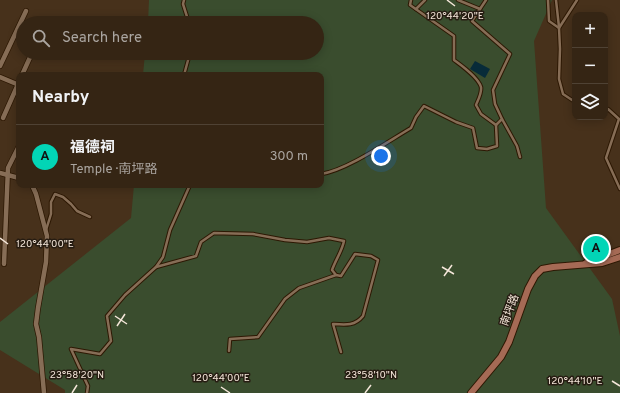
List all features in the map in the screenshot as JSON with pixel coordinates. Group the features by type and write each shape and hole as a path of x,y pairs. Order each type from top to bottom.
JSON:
{"street":[{"path":"24,16 26,11"},
{"path":"0,66 16,32"},
{"path":"23,72 29,60"},
{"path":"0,77 16,83"},
{"path":"2,118 16,90"},
{"path":"4,264 2,220 8,168 16,152"},
{"path":"0,173 16,177"},
{"path":"35,188 47,236 46,262 36,324 44,393"},
{"name":"南坪路","path":"584,264 620,250"},
{"name":"南坪路","path":"471,393 501,357 509,342 534,276 542,270 553,266 584,264 592,265 620,256"}],"lane":[{"path":"184,0 183,4 187,16"},
{"path":"411,0 410,5 454,36 454,60 467,70 481,86 481,93 476,105 481,114 496,125"},
{"path":"416,9 425,0"},
{"path":"458,0 480,9"},
{"path":"486,0 472,21 510,54 493,90 495,104 517,146 520,157"},
{"path":"548,0 549,21 559,28"},
{"path":"556,0 560,49 559,79 563,94 572,100"},
{"path":"559,28 577,0"},
{"path":"185,72 188,60"},
{"path":"324,174 346,166 411,128 424,106 456,122 473,128 477,148 487,149 497,146 496,125 502,119"},
{"path":"608,109 619,119 606,158 620,189"},
{"path":"87,393 88,386 71,349 100,354 111,341 107,316 125,295 156,267 163,257 170,230 189,188"},
{"path":"46,231 51,214 51,202 56,194 63,197 77,211 90,217"},
{"path":"156,267 196,256 201,242 214,232 253,234 284,240 307,242 329,238 344,240 343,250 335,261 332,270 336,275"},
{"path":"229,351 230,339 258,337 284,298 299,288 319,280 336,275 341,276 355,254 371,256 378,260 363,316 358,321 349,325 333,324 341,352"}],"green space":[{"path":"149,0 552,0 534,41 546,208 612,299 620,336 620,393 65,393 65,390 0,350 0,322 131,218 134,188 324,188 324,72 143,72 144,60 324,60 324,16 148,16"}],"water":[{"path":"475,61 490,69 485,78 470,69"}],"place":[{"name":"福德祠","path":"596,249"}]}
